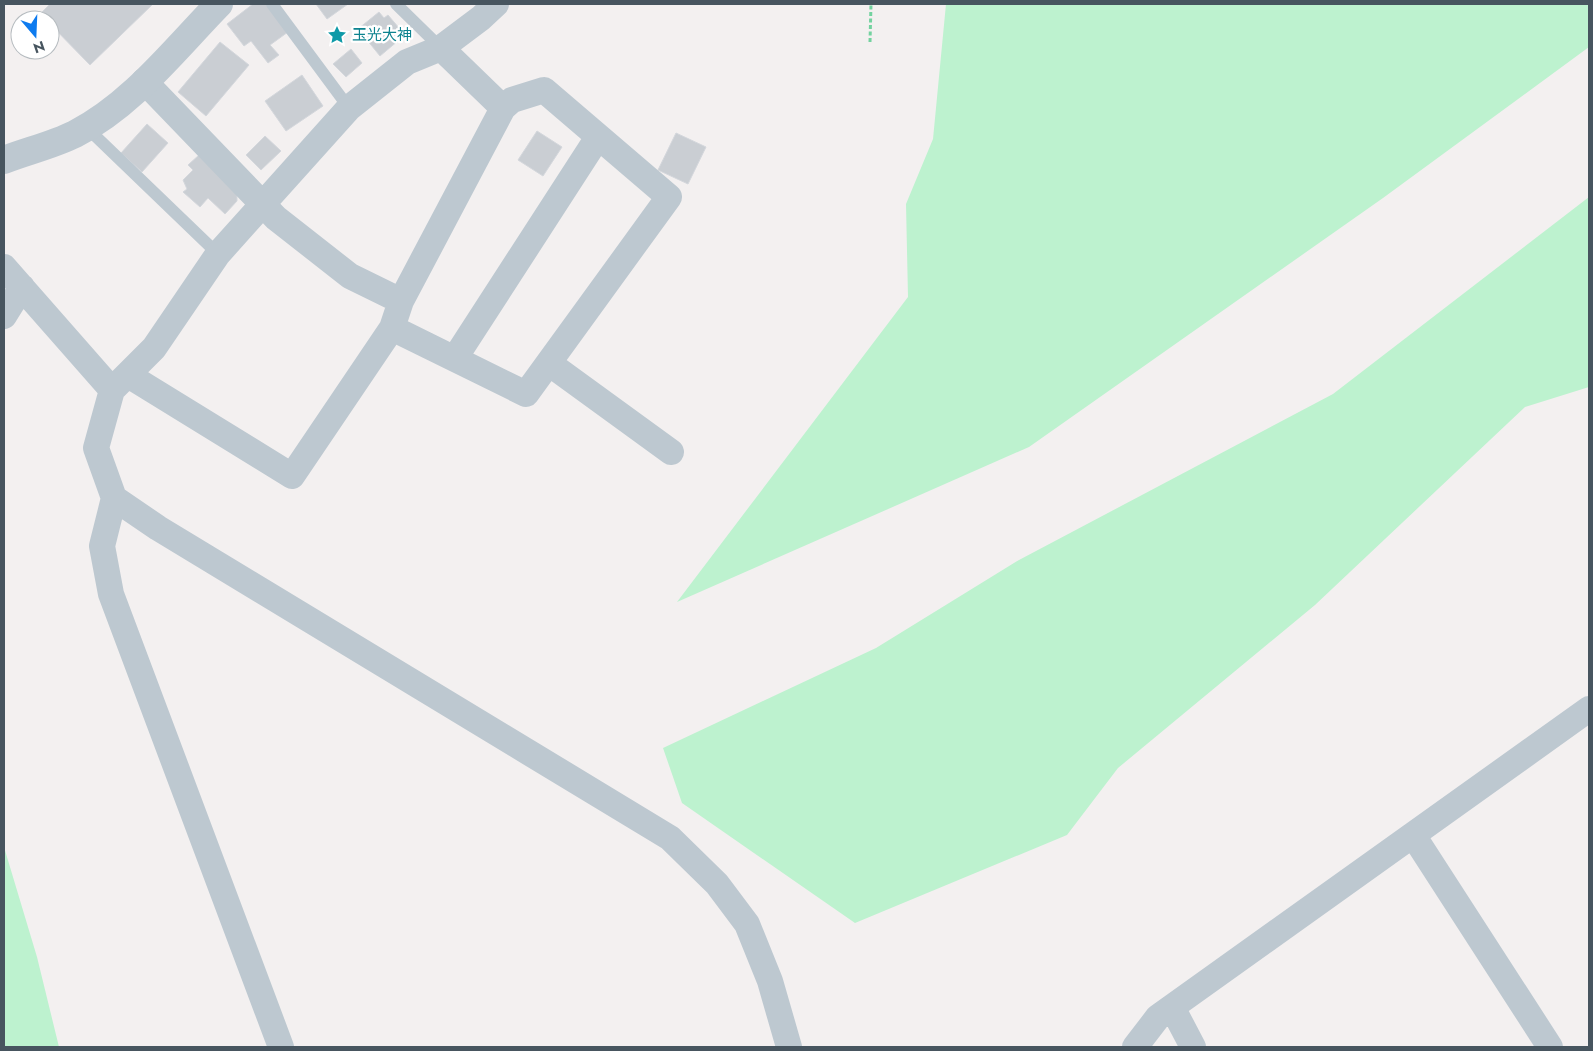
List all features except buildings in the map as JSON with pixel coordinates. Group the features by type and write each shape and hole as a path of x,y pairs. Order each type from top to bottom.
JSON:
{"street":[{"path":"4,160 75,134 108,113 144,81 219,4"},
{"path":"281,1047 111,594 102,546 114,498 96,448 120,382 154,348 218,254 262,202 349,108 407,62 441,48 481,18 496,4"},
{"path":"441,48 503,108"},
{"path":"144,81 276,218 350,276 401,301"},
{"path":"4,267 22,287 120,382 292,476 392,328 401,301 503,108 512,100 544,90 669,197 550,364 526,394 392,328"},
{"path":"455,358 598,137"},
{"path":"4,316 22,287"},
{"path":"550,364 671,452"},
{"path":"114,498 158,528 670,838 717,884 748,924 770,981 789,1047"},
{"path":"1135,1047 1158,1017 1589,709"},
{"path":"1413,835 1550,1047"},
{"path":"1172,1007 1193,1047"}],"lane":[{"path":"272,4 349,108"},
{"path":"396,4 441,48"},
{"path":"86,127 218,254"}],"path":[{"path":"870,42 872,4"}],"green space":[{"path":"946,4 1589,4 1589,47 1383,198 1029,447 677,602 908,297 906,204 933,139"},
{"path":"1589,197 1589,387 1525,407 1315,605 1118,768 1067,835 855,923 682,803 663,748 876,648 1019,560 1333,394"},
{"path":"4,847 37,957 59,1047 4,1047"}],"place":[{"name":"玉光大神","path":"337,35"}]}
